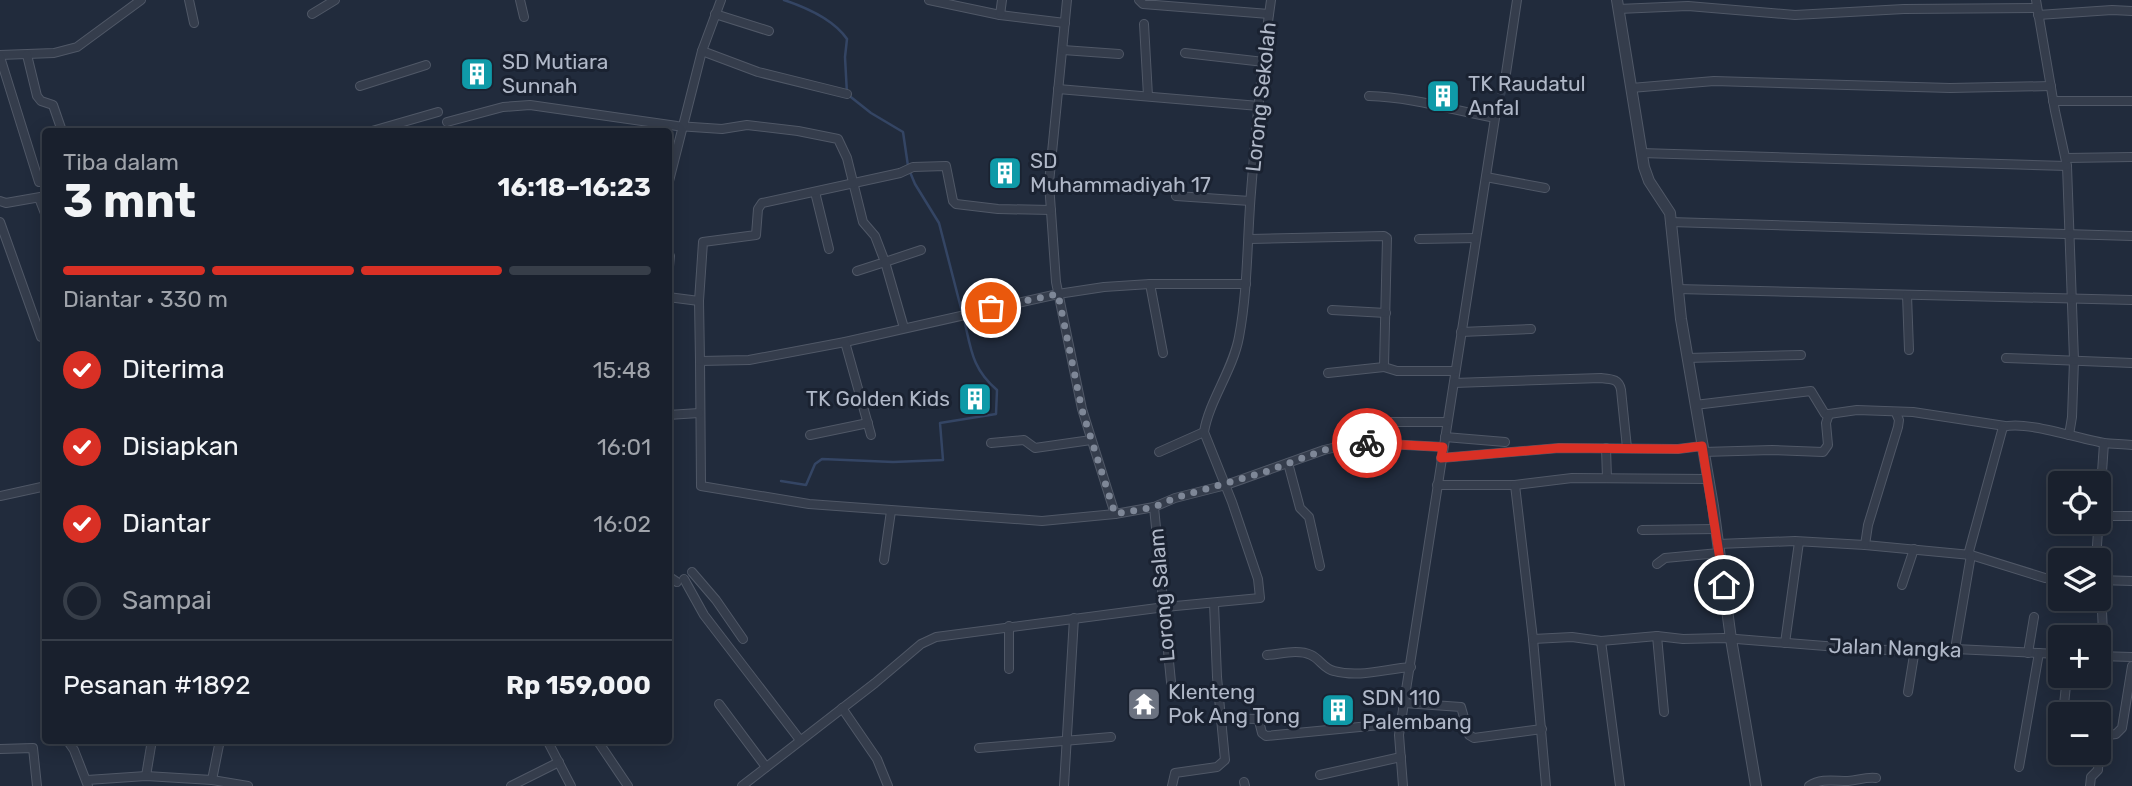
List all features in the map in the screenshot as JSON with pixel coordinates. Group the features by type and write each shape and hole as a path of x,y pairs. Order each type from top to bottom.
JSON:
{"street":[{"path":"39,182 0,56 27,55 78,47 141,0"},
{"path":"189,0 194,23"},
{"path":"312,14 335,0"},
{"path":"520,0 524,17"},
{"path":"672,170 702,51 721,0"},
{"path":"929,0 1000,15 1065,23"},
{"path":"1000,15 1002,0"},
{"path":"1068,0 1049,183 1058,294 1082,410 1115,514"},
{"path":"1139,0 1143,4 1269,14"},
{"name":"Lorong Sekolah","path":"1245,284 1250,239 1250,198 1272,0"},
{"path":"1505,80 1517,0"},
{"path":"1755,786 1687,358 1670,214 1646,174 1618,5 1688,6 1795,15 1904,9 2037,7 2132,11"},
{"path":"2037,7 2053,101 2067,162 2074,360 2069,435"},
{"path":"715,15 769,31"},
{"path":"1144,24 1148,96"},
{"path":"1063,50 1119,54"},
{"path":"702,51 758,72 847,94"},
{"path":"1185,53 1264,62"},
{"path":"27,55 37,96 41,101 53,105 61,128"},
{"path":"360,86 426,65"},
{"path":"1630,88 1714,81 1950,88 2051,86"},
{"path":"1059,89 1259,106"},
{"path":"1369,96 1399,97 1495,118 1401,723 1403,786"},
{"path":"2053,101 2132,101"},
{"path":"447,122 503,107 530,105 684,126 722,129 747,125 838,139 847,158 863,222 875,236 885,262 904,328"},
{"path":"382,128 438,112"},
{"path":"1641,153 2067,162 2132,157"},
{"path":"1051,210 998,209 956,204 953,201 946,166 914,167 900,173 760,204 756,235 703,242 699,301 701,486 809,504 1042,521 1115,514 1154,507 1324,450 1359,443 1443,447"},
{"path":"1486,177 1545,188"},
{"path":"815,192 829,249"},
{"path":"1176,196 1250,198"},
{"path":"0,201 6,203 42,197"},
{"path":"0,222 41,337"},
{"path":"1670,222 2132,236"},
{"path":"1250,239 1387,238 1384,367"},
{"path":"1419,239 1476,238"},
{"path":"857,271 920,250"},
{"path":"1150,284 1163,353"},
{"path":"700,361 750,360 845,342 1058,294 1104,287 1245,284 1237,348 1204,432 1226,485 1258,579 1260,598 949,633 928,640 742,786"},
{"path":"1677,289 2132,300"},
{"path":"1907,295 1909,350"},
{"path":"672,298 699,301"},
{"path":"1332,310 1386,313"},
{"path":"1461,332 1531,329"},
{"path":"845,342 871,435"},
{"path":"1687,358 1801,355"},
{"path":"2006,358 2132,363"},
{"path":"1328,373 1384,367 1397,371 1455,371"},
{"path":"1454,383 1601,378 1615,380 1621,390 1627,448"},
{"path":"1695,405 1811,391 1825,414 1857,410 1931,414 2033,428 2104,443 2132,445"},
{"path":"672,415 699,413"},
{"path":"1865,545 1868,525 1898,427 1899,416 1896,413"},
{"path":"1441,458 1559,448 1823,452 1828,446 1826,424 1829,414"},
{"path":"1367,422 1447,422"},
{"path":"810,435 867,423"},
{"path":"1955,649 1969,555 2000,435 2005,426"},
{"path":"1159,452 1204,432"},
{"path":"1445,437 1505,442"},
{"path":"991,443 1024,440 1035,448 1091,440"},
{"path":"2102,471 2104,443"},
{"path":"1606,448 1607,478"},
{"path":"1288,463 1300,508 1309,517 1320,566"},
{"path":"1437,485 1515,485 1572,478 1707,479"},
{"path":"1515,485 1533,639 1546,786"},
{"path":"0,496 42,487"},
{"name":"Lorong Salam","path":"1154,507 1171,682"},
{"path":"884,560 891,511"},
{"path":"2111,516 2132,516"},
{"path":"1642,530 1716,529"},
{"path":"1785,643 1798,542"},
{"path":"1657,564 1665,558 1719,548 1798,542 1969,555 2048,579"},
{"path":"1902,585 1914,549"},
{"path":"692,572 716,600 743,639"},
{"path":"672,578 680,581 800,740"},
{"path":"2111,580 2132,581"},
{"path":"1172,786 1177,772 1217,767 1224,762 1226,752 1220,718 1214,603"},
{"path":"2028,653 2034,617"},
{"path":"1064,786 1074,618"},
{"path":"1009,626 1009,669"},
{"path":"1657,636 1664,712"},
{"name":"Jalan Nangka","path":"1533,639 1572,637 1601,640 1657,636 1875,650 1955,649 2048,653"},
{"path":"1601,640 1620,786"},
{"path":"1908,692 1915,649"},
{"path":"1267,655 1293,652 1307,654 1314,656 1331,671 1362,674 1411,667"},
{"path":"2019,767 2039,653"},
{"path":"2111,656 2132,657"},
{"path":"2090,786 2091,777 2098,770 2100,736 2119,733 2122,729 2132,666"},
{"path":"1404,703 1461,707 1469,735 1474,738 1542,729"},
{"path":"719,704 766,767"},
{"path":"842,708 877,759 888,786"},
{"path":"1220,718 1256,719 1266,736 1401,723"},
{"path":"979,748 1111,737"},
{"path":"70,744 87,783 146,776 212,780 248,786"},
{"path":"146,776 151,744"},
{"path":"212,780 219,744"},
{"path":"549,744 571,786"},
{"path":"600,744 628,786"},
{"path":"0,749 33,748 37,786"},
{"path":"1320,775 1401,757"},
{"path":"511,786 559,762"},
{"path":"1809,786 1829,780 1876,778"}],"waterway":[{"path":"784,0 827,20 847,39 847,94 871,113 903,132 908,166"},
{"path":"910,172 939,223 962,312"},
{"path":"781,481 806,485 815,464 822,459 893,462 943,460 940,423 996,414 997,390 977,366 964,319"}],"tunnel":[{"path":"1495,118 1505,80"}],"way so far":[{"path":"991,308 1058,294 1082,410 1115,514 1154,507 1175,498 1226,485 1324,450 1367,443"}],"place":[{"name":"SD Mutiara Sunnah","path":"477,74"},
{"name":"TK Raudatul Anfal","path":"1443,96"},
{"name":"SD Muhammadiyah 17","path":"1005,173"},
{"name":"TK Golden Kids","path":"975,399"},
{"name":"Klenteng Pok Ang Tong","path":"1144,704"},
{"name":"SDN 110 Palembang","path":"1338,710"}],"route":[{"path":"1367,443 1443,447 1441,458 1559,448 1678,449 1702,446 1716,520 1724,585"}]}
